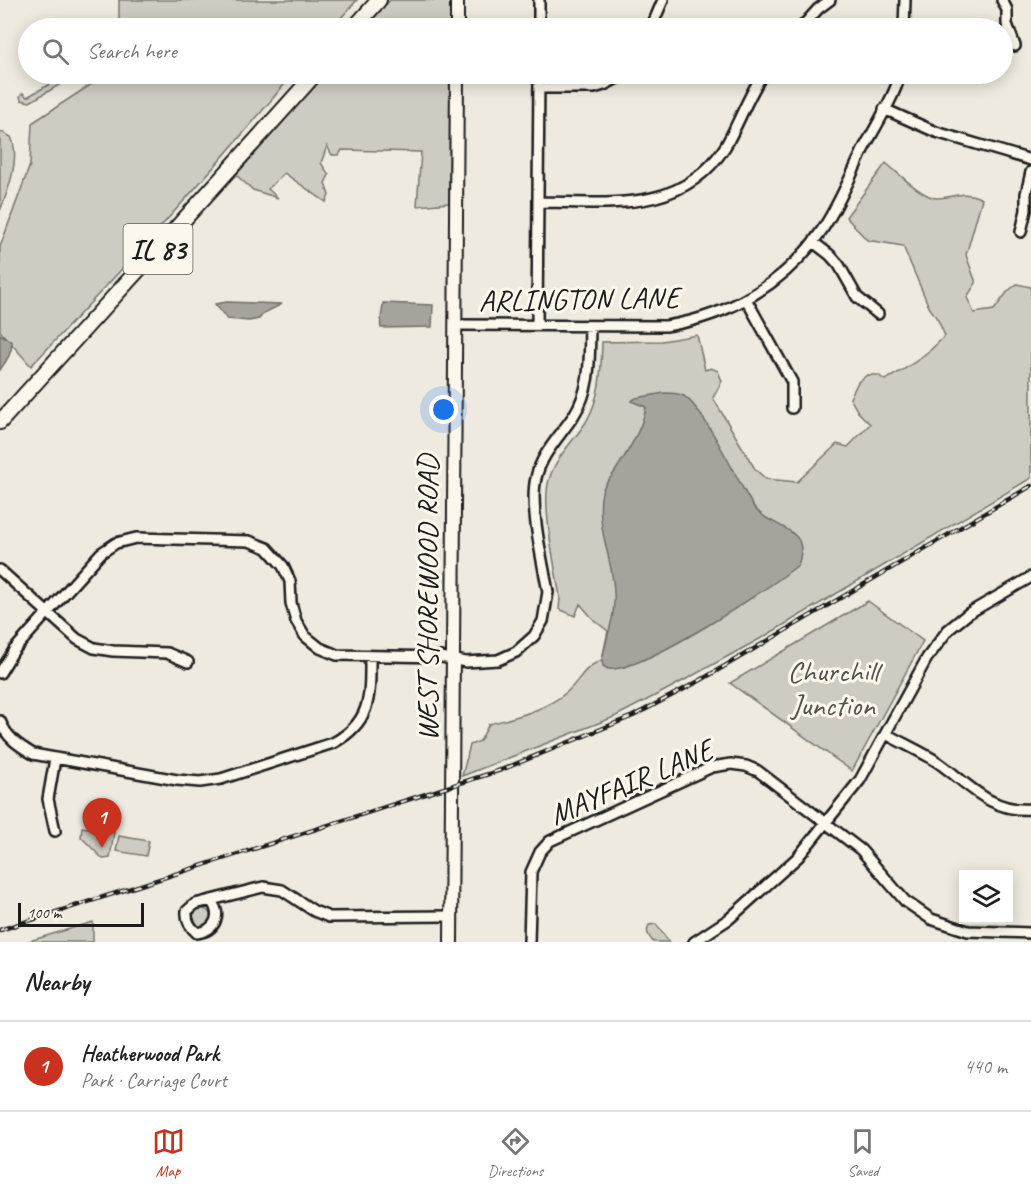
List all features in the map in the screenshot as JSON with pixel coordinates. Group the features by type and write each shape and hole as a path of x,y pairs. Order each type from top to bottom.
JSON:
{"main road":[{"path":"363,18 379,0"},
{"path":"457,0 457,18"},
{"name":"IL 83","path":"0,422 142,265 173,234 306,84"},
{"name":"WEST SHOREWOOD ROAD","path":"451,942 457,84"}],"street":[{"path":"539,0 539,18"},
{"path":"655,18 663,0"},
{"path":"810,18 830,0"},
{"path":"904,18 905,0"},
{"path":"1002,0 1007,18"},
{"path":"1013,40 1015,46"},
{"path":"537,325 539,84"},
{"path":"539,88 594,88 606,84"},
{"path":"538,202 642,202 670,194 686,186 707,169 725,146 758,84"},
{"name":"ARLINGTON LANE","path":"455,325 650,327 686,322 728,309 781,276 813,242 832,214 895,84"},
{"path":"884,109 936,132 1031,160"},
{"path":"1021,232 1031,172"},
{"path":"813,242 839,265 857,297 878,314"},
{"path":"746,299 792,382 792,408"},
{"path":"0,673 14,650 101,553 116,543 136,538 249,541 267,548 283,566 290,581 291,603 296,621 305,636 320,648 337,655 441,657 466,662 486,662 506,657 534,636 543,621 548,592 534,502 536,476 543,459 575,414 586,388 589,375 590,326"},
{"path":"0,570 77,639 94,648 166,653 188,662"},
{"path":"694,942 729,919 798,856 825,823 860,780 927,658 948,630 969,613 1031,577"},
{"path":"0,721 5,732 17,744 33,754 177,780 200,782 221,779 333,743 348,735 360,722 367,706 370,688 370,656"},
{"path":"886,734 936,761 993,803 1031,809"},
{"path":"55,759 48,799 55,831"},
{"name":"MAYFAIR LANE","path":"529,942 531,872 534,862 550,840 712,767 731,764 746,766 758,771 861,850 905,901 931,919 968,931 1031,933"},
{"path":"212,902 242,891 263,887 282,890 314,911 329,917 451,916"}],"green space":[{"path":"119,0 357,0 341,18 119,18"},
{"path":"390,0 451,0 450,18 374,18"},
{"path":"50,84 61,84 30,102 21,100 20,96 23,93 27,97"},
{"path":"92,84 285,84 165,222 31,366 0,331 0,247 30,165 32,123"},
{"path":"316,84 450,84 449,203 417,206 421,152 342,150 339,155 332,155 327,146 321,163 329,175 325,183 329,195 326,202 284,173 268,189 278,198 253,190 236,175"},
{"path":"0,133 11,137 15,155 7,194 0,211"},
{"path":"886,163 930,197 943,198 963,194 982,199 966,255 976,283 967,297 974,313 994,310 1008,291 1017,284 1031,287 1031,478 765,636 670,688 614,717 462,776 470,745 480,741 489,724 531,712 560,698 590,667 602,660 608,631 595,621 580,604 575,616 559,609 560,598 550,538 547,491 552,472 560,457 586,422 595,402 602,342 662,341 697,335 705,370 711,368 718,371 722,381 713,398 755,469 766,479 797,482 837,444 848,447 870,424 858,412 850,398 858,382 867,375 878,375 885,380 893,376 924,355 945,336 929,307 903,246 867,240 846,217"},
{"name":"Churchill Junction","path":"868,601 923,641 852,771 730,683"},
{"path":"82,827 114,832 110,858 103,859 81,837"},
{"path":"119,836 149,841 146,856 116,851"},
{"path":"198,909 206,909 211,914 209,925 198,927 193,922 193,914"},
{"path":"93,922 93,942 26,942"},
{"path":"656,924 669,942 653,942 647,930 649,925"}],"shaded area":[{"path":"227,302 282,304 264,313 259,319 249,321 227,319 215,304"},
{"path":"383,303 433,305 432,327 381,328"},
{"path":"0,334 12,342 12,346 0,370"},
{"path":"664,393 680,394 690,401 709,428 752,504 759,513 794,534 801,551 798,565 734,610 648,658 624,667 608,669 603,666 602,660 612,618 614,592 611,567 602,530 600,505 602,492 633,441 644,416 646,407 631,401"}],"railway":[{"path":"0,930 501,770 633,716 701,680 1031,486"}],"place":[{"name":"Heatherwood Park","path":"102,848"}]}
